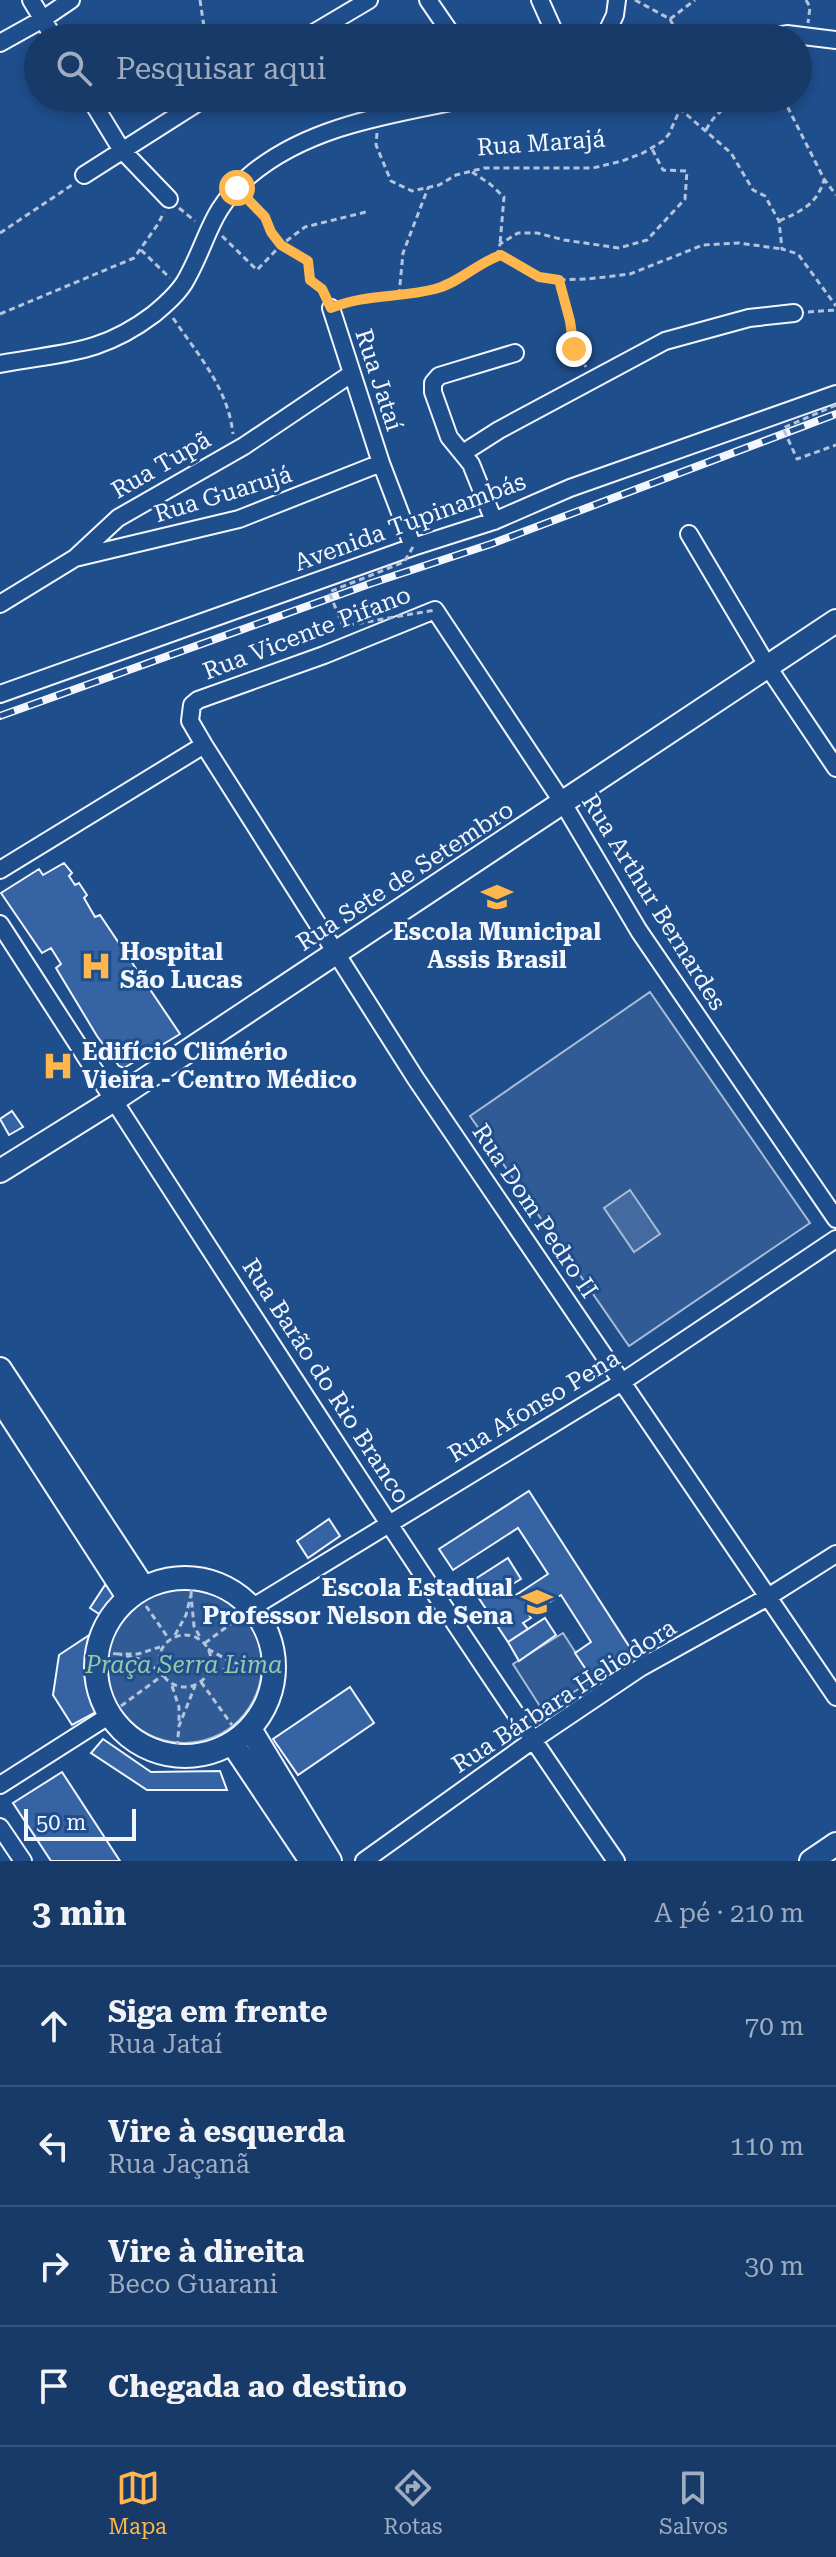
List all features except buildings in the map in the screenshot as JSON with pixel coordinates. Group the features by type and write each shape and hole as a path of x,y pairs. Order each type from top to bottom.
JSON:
{"main road":[{"name":"Rua Sete de Setembro","path":"0,1171 114,1100 836,621"},
{"path":"0,1369 137,1594"},
{"path":"0,1399 137,1594"},
{"path":"171,1578 201,1578 229,1588 250,1608 267,1629 275,1655 274,1682 266,1707 240,1734 211,1752 188,1756 165,1754 143,1746 125,1732 99,1693 95,1669 98,1644 108,1621 137,1594 171,1578"},
{"path":"240,1734 311,1861"},
{"path":"240,1734 330,1861"},
{"path":"811,1861 836,1844"}],"street":[{"path":"31,0 46,24"},
{"path":"34,24 71,0"},
{"path":"329,24 369,0"},
{"path":"428,0 444,24"},
{"path":"540,0 551,24"},
{"path":"611,24 617,0"},
{"path":"0,43 24,30"},
{"path":"812,36 836,40"},
{"path":"99,112 121,149 169,199"},
{"path":"84,175 182,112"},
{"path":"0,364 104,345 136,328 180,288 218,209 268,161 298,142 406,112"},
{"name":"Rua Jataí","path":"331,308 381,463 413,547"},
{"path":"463,453 499,430 665,341 749,318 794,313"},
{"path":"494,521 471,464 449,437 433,392 433,383 439,376 515,353"},
{"name":"Rua Tupã","path":"0,604 75,558 118,518 234,451 351,374"},
{"name":"Avenida Tupinambás","path":"0,694 494,521 570,488 836,394"},
{"name":"Rua Guarujá","path":"75,558 239,519 381,463"},
{"path":"689,534 768,667 836,768"},
{"name":"Rua Vicente Pifano","path":"204,745 190,721 190,709 198,700 324,655 435,610"},
{"name":"Rua Arthur Bernardes","path":"435,610 563,803 639,931 836,1219"},
{"path":"0,870 204,745"},
{"name":"Rua Dom Pedro II","path":"204,745 416,1079 836,1697"},
{"name":"Rua Barão do Rio Branco","path":"0,924 390,1524 616,1861"},
{"name":"Rua Afonso Pena","path":"250,1608 622,1382 836,1239"},
{"name":"Rua Bárbara Heliodora","path":"364,1861 640,1668 768,1597 836,1554"},
{"path":"0,1785 112,1713"},
{"path":"0,1827 23,1861"}],"path":[{"path":"200,0 204,24"},
{"path":"635,0 670,19 672,24"},
{"path":"670,19 695,0"},
{"path":"806,0 810,7 806,24"},
{"name":"Rua Marajá","path":"428,188 470,170 499,167 593,168 622,161 669,134 677,112"},
{"path":"684,112 731,153 753,190 765,196 779,221 782,249"},
{"path":"706,130 720,112"},
{"path":"790,112 824,179 836,195"},
{"path":"378,118 376,145 391,181 412,191 428,188"},
{"path":"500,244 518,233 537,233 619,248 647,240 685,199 687,171 663,170 651,147"},
{"path":"470,170 504,197 497,256"},
{"path":"0,233 57,197 84,175"},
{"path":"779,221 807,208 820,194 824,179"},
{"name":"Rua Jataí","path":"237,188 265,217 281,245 308,261 310,280 322,289 331,308"},
{"path":"399,295 403,253 428,188"},
{"path":"0,314 134,258 158,224 169,199 207,231 221,236 257,270 281,245 305,227 366,212"},
{"path":"331,308 353,299 399,295 444,286 497,256 504,256 539,277 559,280 630,274 703,245 739,243 798,254 836,308 794,313"},
{"path":"141,250 180,288"},
{"path":"559,280 577,354"},
{"path":"164,305 220,386 231,414 234,451"},
{"path":"836,405 783,428 797,459 836,445"},
{"path":"413,547 404,562 329,592 343,626 435,610"},
{"path":"103,1653 138,1654 163,1645 172,1638 186,1615 192,1583"},
{"path":"137,1594 172,1638"},
{"path":"191,1595 194,1626 208,1649 211,1662 207,1675"},
{"path":"203,1641 250,1608"},
{"path":"172,1638 187,1634 203,1641"},
{"path":"162,1673 158,1662 163,1645"},
{"path":"208,1649 231,1662 268,1669"},
{"path":"119,1654 150,1664 170,1683 177,1696 177,1747"},
{"path":"179,1726 198,1683 207,1675 220,1670 251,1667"},
{"path":"112,1713 162,1673"},
{"path":"170,1683 182,1687 198,1683"},
{"path":"198,1683 240,1734"}],"shaded area":[{"path":"650,992 810,1223 629,1346 470,1116"},
{"path":"630,1190 660,1234 634,1252 604,1208"},
{"name":"Praça Serra Lima","path":"184,1587 214,1593 239,1610 256,1635 262,1665 256,1695 239,1720 214,1737 184,1743 154,1737 129,1720 112,1695 106,1665 112,1635 129,1610 154,1593"},
{"path":"563,1633 593,1680 543,1711 513,1664"}],"railway":[{"path":"0,716 372,583 491,544 836,414"}],"place":[{"name":"Escola Municipal Assis Brasil","path":"497,897"},
{"name":"Hospital São Lucas","path":"96,966"},
{"name":"Edifício Climério Vieira - Centro Médico","path":"58,1066"},
{"name":"Escola Estadual Professor Nelson de Sena","path":"537,1602"}],"route":[{"path":"237,188 265,217 281,245 308,261 310,280 322,289 331,308 353,299 432,290 454,282 501,255 539,277 559,280 574,349"}]}
